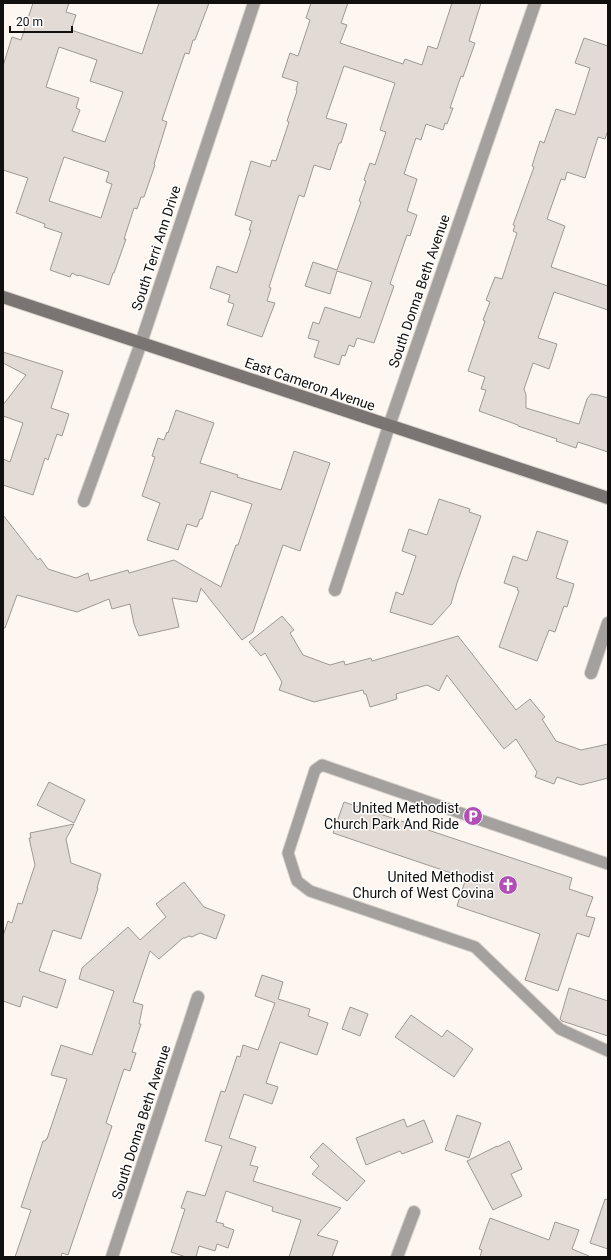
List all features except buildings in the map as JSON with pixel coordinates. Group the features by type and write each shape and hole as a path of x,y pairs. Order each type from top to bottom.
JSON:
{"main road":[{"name":"East Cameron Avenue","path":"3,296 608,498"}],"street":[{"name":"South Terri Ann Drive","path":"84,501 140,343 254,3"},
{"name":"South Donna Beth Avenue","path":"336,590 389,426 535,3"},
{"path":"591,674 608,623"},
{"name":"South Donna Beth Avenue","path":"112,1257 198,996"},
{"path":"397,1257 414,1212"}],"lane":[{"path":"608,864 322,765 315,770 288,853 297,882 310,890 474,947 560,1029 608,1051"}],"place":[{"name":"United Methodist Church Park And Ride","path":"473,816"},
{"name":"United Methodist Church of West Covina","path":"508,885"}]}
